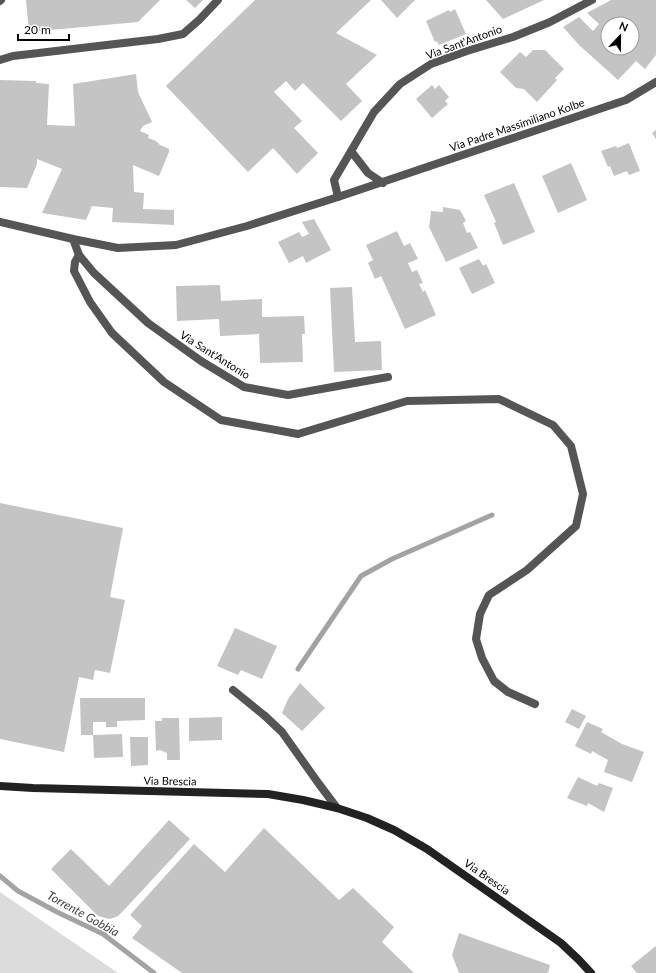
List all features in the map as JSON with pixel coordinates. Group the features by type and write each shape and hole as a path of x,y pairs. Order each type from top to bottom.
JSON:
{"main road":[{"name":"Via Brescia","path":"0,786 268,794 338,808 394,830 427,849 562,943 591,973"}],"street":[{"path":"0,60 13,56 158,39 183,34 218,0"},
{"name":"Via Sant'Antonio","path":"338,197 334,180 374,112 400,84 431,64 550,22 592,0"},
{"name":"Via Padre Massimiliano Kolbe","path":"383,183 626,100 656,82"},
{"path":"351,152 368,173 383,183"},
{"path":"0,222 118,248 176,245 247,226 383,183"},
{"name":"Via Sant'Antonio","path":"73,239 79,255 94,273 148,323 201,361 244,387 288,395 388,377"},
{"path":"79,255 75,262 74,271 90,302 112,333 164,382 221,420 298,434 407,401 498,399 553,425 571,446 583,494 576,526 527,570 489,595 480,614 476,639 482,658 494,681 508,692 535,704"},
{"path":"233,690 282,732 338,808"}],"shaded area":[{"path":"0,892 118,973 0,973"}],"building":[{"path":"26,0 160,0 138,22 29,32"},
{"path":"186,0 203,0 195,8"},
{"path":"255,0 371,0 336,33 377,55 346,84 362,101 341,121 303,83 295,91 286,81 274,92 302,121 294,128 318,153 297,174 273,148 248,172 166,86"},
{"path":"381,0 415,0 397,18"},
{"path":"486,0 544,0 503,19"},
{"path":"611,0 656,0 656,55 645,69 636,61 618,80 579,45 563,27 579,17 593,31 599,24 587,13"},
{"path":"455,9 466,34 439,45 437,41 435,42 426,21 449,10 450,12"},
{"path":"533,50 545,50 564,69 555,78 557,80 537,102 524,89 516,88 500,72 520,52 526,57"},
{"path":"136,74 138,92 152,122 143,126 140,131 149,135 148,138 169,149 169,152 159,176 133,165 134,192 144,193 143,209 174,210 174,225 112,222 113,208 92,206 86,220 42,213 62,169 37,159 37,164 27,188 0,187 0,80 36,81 36,83 49,84 47,125 75,126 73,84"},
{"path":"432,85 435,89 439,85 449,97 445,101 448,104 432,118 416,99"},
{"path":"656,130 656,139 652,133"},
{"path":"629,143 640,171 629,175 627,171 614,176 601,151 616,146 617,148"},
{"path":"571,163 587,200 558,213 542,176"},
{"path":"514,183 535,232 503,245 494,223 496,222 484,195"},
{"path":"443,207 460,210 466,221 463,223 467,233 470,232 478,248 446,262 429,227 431,211 443,212"},
{"path":"314,219 331,250 306,263 303,256 289,263 278,242 299,232 302,237 309,234 302,222"},
{"path":"397,231 404,246 410,243 418,259 408,263 412,272 417,270 423,283 419,284 423,292 425,290 436,315 405,329 381,276 375,279 368,263 373,260 366,245"},
{"path":"479,259 483,266 486,264 495,283 472,294 459,268"},
{"path":"220,285 221,301 262,299 262,317 304,316 305,334 302,334 303,362 260,363 259,334 220,336 219,319 177,321 176,286"},
{"path":"352,287 355,342 381,341 382,370 334,372 330,288"},
{"path":"0,503 123,528 110,597 125,600 110,673 95,670 93,680 79,677 64,752 0,739"},
{"path":"235,628 277,646 262,679 241,670 238,675 217,666"},
{"path":"300,683 325,708 302,731 282,713 288,699"},
{"path":"80,698 145,698 145,720 117,721 117,727 106,727 106,722 93,722 93,735 81,735"},
{"path":"572,709 586,716 579,729 565,722"},
{"path":"222,717 222,740 189,741 189,718"},
{"path":"162,718 179,718 180,760 167,760 167,753 160,750 156,751 155,721 162,721"},
{"path":"587,722 603,729 601,732 622,744 644,752 632,782 604,772 608,760 592,751 591,754 575,746"},
{"path":"122,734 123,757 94,758 93,735"},
{"path":"130,737 148,737 148,765 131,766"},
{"path":"578,777 597,786 599,783 613,788 604,812 588,803 587,806 567,798"},
{"path":"169,820 190,839 118,916 109,919 98,916 51,869 71,849 109,886"},
{"path":"264,828 339,900 353,888 394,927 382,942 414,973 182,973 132,938 142,926 130,915 194,844 225,872"},
{"path":"459,933 550,965 548,973 459,973 452,955"},
{"path":"656,946 656,973 637,973 631,966"}],"waterway":[{"path":"298,669 361,576 392,559 492,515"},
{"name":"Torrente Gobbia","path":"0,876 18,891 103,934 154,973"},
{"path":"103,934 112,927"}]}
